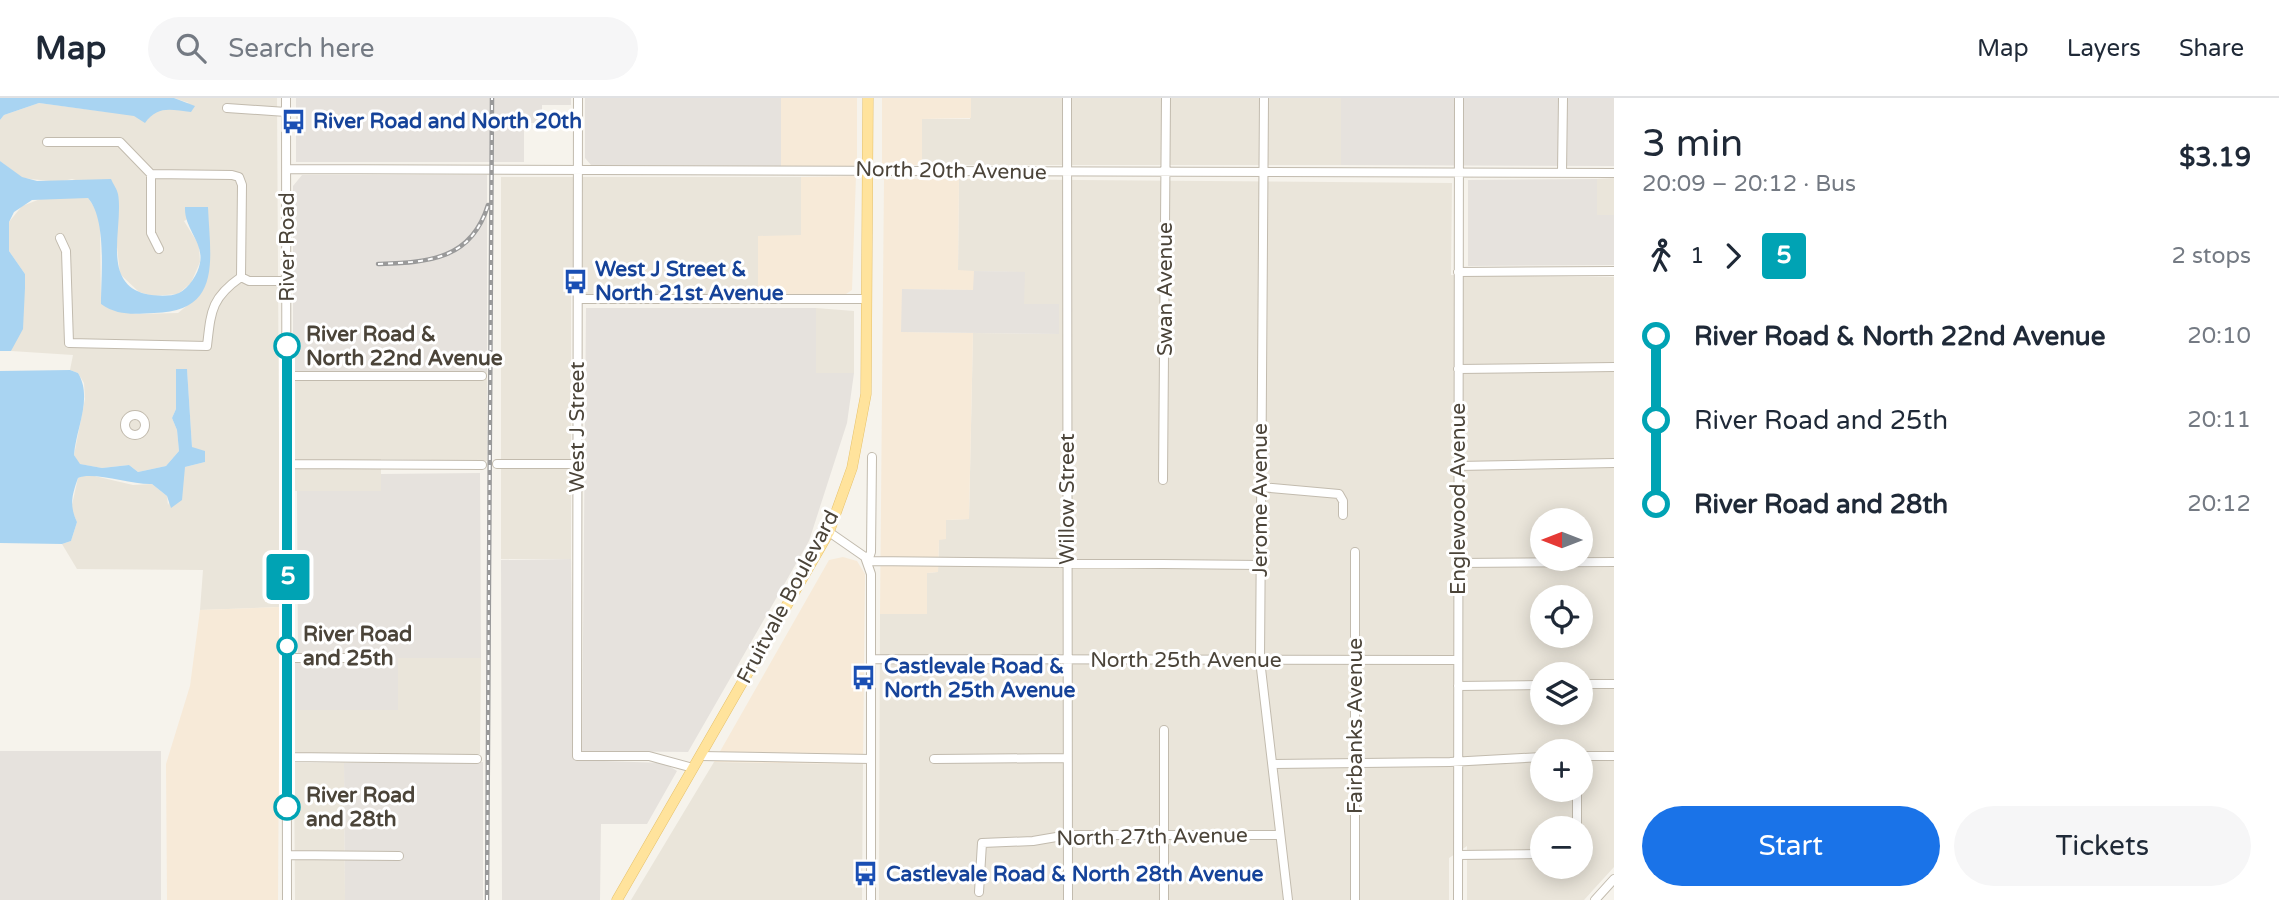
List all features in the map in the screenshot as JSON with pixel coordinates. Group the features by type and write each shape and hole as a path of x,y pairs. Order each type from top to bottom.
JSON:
{"main road":[{"name":"Fruitvale Boulevard","path":"617,900 829,532 852,468 866,394 868,98"}],"street":[{"name":"River Road","path":"286,98 287,900"},
{"name":"West J Street","path":"578,98 577,756 649,756 693,768"},
{"name":"Willow Street","path":"1067,98 1068,900"},
{"name":"Swan Avenue","path":"1163,480 1166,98"},
{"name":"Jerome Avenue","path":"1264,98 1260,660 1288,900"},
{"name":"Englewood Avenue","path":"1458,900 1459,98"},
{"path":"1562,173 1563,98"},
{"path":"227,108 286,112"},
{"path":"47,142 120,142 151,174 239,177 242,185 241,277"},
{"name":"North 20th Avenue","path":"287,169 1614,173"},
{"path":"151,174 151,233 159,249"},
{"path":"60,238 66,251 69,343 78,346 207,346 214,301 223,289 241,277"},
{"path":"1458,272 1614,271"},
{"path":"241,277 249,281 286,281"},
{"path":"578,299 866,299"},
{"path":"1458,369 1614,367"},
{"path":"287,376 482,376"},
{"path":"871,900 872,659 868,561 871,552 872,457"},
{"path":"1458,466 1614,463"},
{"path":"288,464 482,464"},
{"path":"498,464 577,464"},
{"path":"1260,488 1339,494 1343,501 1343,516"},
{"path":"829,532 868,561 1260,565"},
{"name":"Fairbanks Avenue","path":"1355,552 1355,900"},
{"path":"1458,563 1614,562"},
{"path":"287,658 382,658"},
{"name":"North 25th Avenue","path":"872,659 1458,660"},
{"path":"1593,684 1614,684"},
{"path":"1458,686 1530,685"},
{"path":"1164,730 1164,900"},
{"path":"1593,756 1614,756"},
{"path":"287,757 477,759"},
{"path":"700,757 871,759"},
{"path":"1273,764 1355,764 1530,757"},
{"path":"934,759 1066,758"},
{"name":"North 27th Avenue","path":"979,892 982,843 1033,841 1068,835 1280,835"},
{"path":"1458,855 1530,854"},
{"path":"287,855 399,856"},
{"path":"1595,900 1614,879"}],"shaded area":[{"path":"174,98 277,98 280,607 200,610 203,570 77,569 62,544 71,541 77,522 71,509 78,478 86,474 133,485 152,484 167,496 168,505 185,467 205,462 192,447 187,370 176,369 176,409 172,418 177,430 179,451 166,466 138,472 129,465 102,468 79,464 74,455 85,399 84,383 78,373 70,370 73,355 11,351 15,341 25,274 9,251 9,222 22,206 43,198 88,198 97,211 100,224 101,304 136,314 178,313 199,296 208,208 184,221 199,245 200,262 191,283 178,294 153,296 139,292 120,274 115,229 118,194 72,179 58,182 22,178 0,161 0,120 4,115 39,103 107,112 153,112 189,103"},
{"path":"296,98 571,98 571,105 542,105 542,123 524,123 524,162 296,162"},
{"path":"585,98 781,98 781,166 591,165 585,158"},
{"path":"781,98 857,98 857,166 781,166"},
{"path":"882,98 971,98 971,118 922,119 922,165 882,165"},
{"path":"971,98 1341,98 1341,165 922,165 922,119 970,119"},
{"path":"1341,98 1614,98 1614,166 1341,165"},
{"path":"302,175 487,175 487,372 293,372 293,186"},
{"path":"856,176 852,290 846,294 758,295 758,236 801,235 801,177"},
{"path":"501,177 801,177 801,236 758,236 758,295 571,295 571,559 501,559"},
{"path":"1614,178 1614,215 1597,215 1597,179"},
{"path":"884,179 959,179 958,270 974,271 974,290 902,289 902,332 973,333 969,519 946,520 946,539 939,540 938,572 927,573 927,614 880,614"},
{"path":"959,179 1452,183 1451,275 1614,277 1614,867 1584,900 1467,900 1467,846 1449,858 1449,900 879,900 880,614 926,614 927,573 938,572 939,539 946,520 969,519 973,333 1058,334 1024,304 1024,272 958,271"},
{"path":"1597,179 1597,215 1614,215 1614,265 1468,266 1468,180"},
{"path":"974,271 1025,272 1024,304 1059,304 1059,334 901,332 902,289 973,290"},
{"path":"586,308 816,308 816,373 854,373 847,423 809,541 688,752 582,751"},
{"path":"816,308 854,311 854,373 816,373"},
{"path":"293,372 487,372 487,461 381,459 381,491 295,491"},
{"path":"480,473 481,658 398,658 398,710 295,710 294,665 298,658 297,491 381,491 381,474"},
{"path":"843,557 857,561 865,574 863,764 714,762 829,560"},
{"path":"571,559 574,760 664,763 677,771 647,824 601,824 600,900 502,900 501,560"},
{"path":"280,607 278,900 167,900 166,764 190,686 200,610"},
{"path":"398,657 481,658 480,754 295,754 295,710 397,710"},
{"path":"0,751 161,751 161,900 0,900"},
{"path":"483,762 483,900 345,900 344,763"},
{"path":"714,762 863,764 862,900 631,900"},
{"path":"294,763 344,763 345,900 295,900"}],"water":[{"path":"0,98 174,98 195,106 191,112 160,111 145,123 134,116 39,103 4,115 0,120"},
{"path":"0,161 22,177 37,181 111,179 118,194 119,266 123,278 132,288 146,294 175,294 183,291 193,280 199,267 200,255 187,222 185,207 208,207 210,263 208,279 202,292 192,303 176,310 133,314 107,308 101,304 102,248 98,220 88,198 32,200 14,212 9,222 9,251 25,274 23,329 11,351 0,351"},
{"path":"176,369 187,369 192,447 205,451 205,462 185,467 182,500 171,508 167,496 152,484 85,476 78,478 73,495 72,505 77,522 71,541 62,544 0,543 0,371 70,370 78,373 84,403 74,455 80,464 102,468 129,465 138,472 166,466 179,451 177,430 172,418 176,409"}],"railway":[{"path":"487,900 492,98"},
{"path":"378,264 430,259 459,248 471,238 488,205"}],"bus line":[{"name":"5","path":"287,346 287,807"}],"place":[{"name":"River Road and North 20th","path":"293,121"},
{"name":"West J Street & North 21st Avenue","path":"575,281"},
{"name":"River Road & North 22nd Avenue","path":"287,346"},
{"name":"River Road and 25th","path":"287,646"},
{"name":"Castlevale Road & North 25th Avenue","path":"864,678"},
{"name":"River Road and 28th","path":"287,807"},
{"name":"Castlevale Road & North 28th Avenue","path":"866,874"}]}
